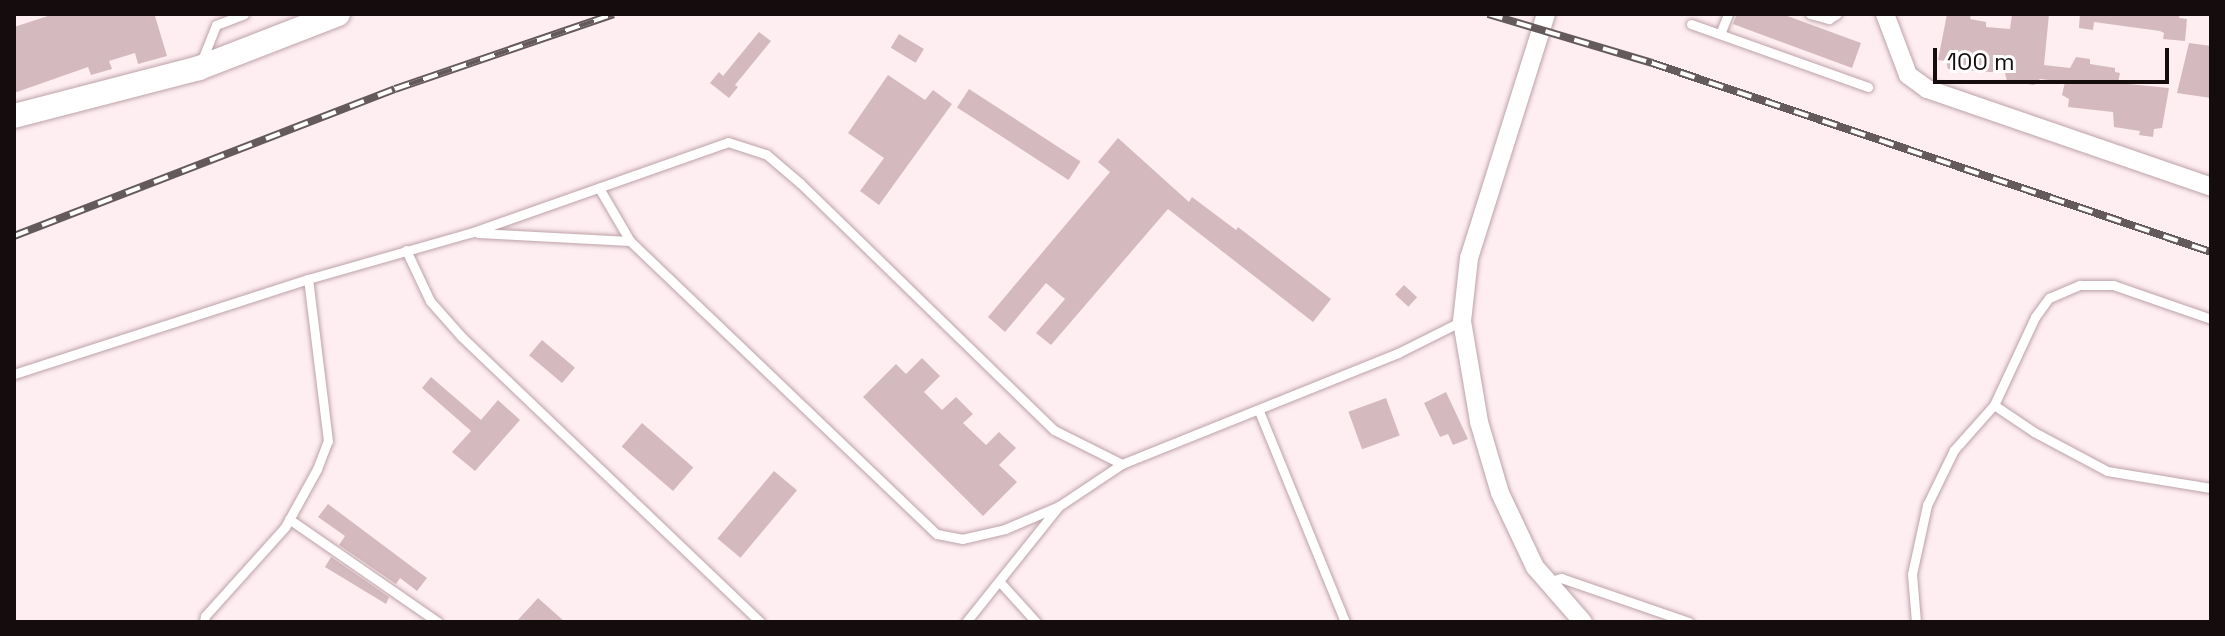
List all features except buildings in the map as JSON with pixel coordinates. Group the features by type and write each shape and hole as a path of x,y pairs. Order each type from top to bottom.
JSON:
{"street":[{"path":"1546,14 1469,258 1462,321 1479,422 1500,493 1535,567 1583,622"},
{"path":"1885,14 1908,75 1927,89 2211,187"},
{"path":"14,116 199,68 328,15"}],"lane":[{"path":"199,68 216,25 244,14"},
{"path":"1720,34 1728,14"},
{"path":"1810,14 1829,19 1837,14"},
{"path":"1691,24 1868,87"},
{"path":"14,374 308,279 470,233 728,142 766,154 800,183 1054,430 1122,464"},
{"path":"599,188 630,241 937,534 962,539 1005,529 1059,506 1122,464 1398,353 1462,321"},
{"path":"470,233 630,241"},
{"path":"406,250 430,301 462,337 760,622"},
{"path":"207,620 289,519 317,469 328,441 308,279"},
{"path":"1916,622 1912,574 1927,505 1954,450 1994,405 2035,317 2049,298 2080,285 2113,285 2211,319"},
{"path":"1994,405 2034,432 2107,471 2211,488"},
{"path":"1259,411 1345,622"},
{"path":"966,622 1059,506"},
{"path":"289,519 438,622"},
{"path":"1548,582 1561,578 1689,622"},
{"path":"999,581 1036,622"}],"railway":[{"path":"14,236 395,89 614,14"},
{"path":"1488,14 1652,63 2211,252"}]}
